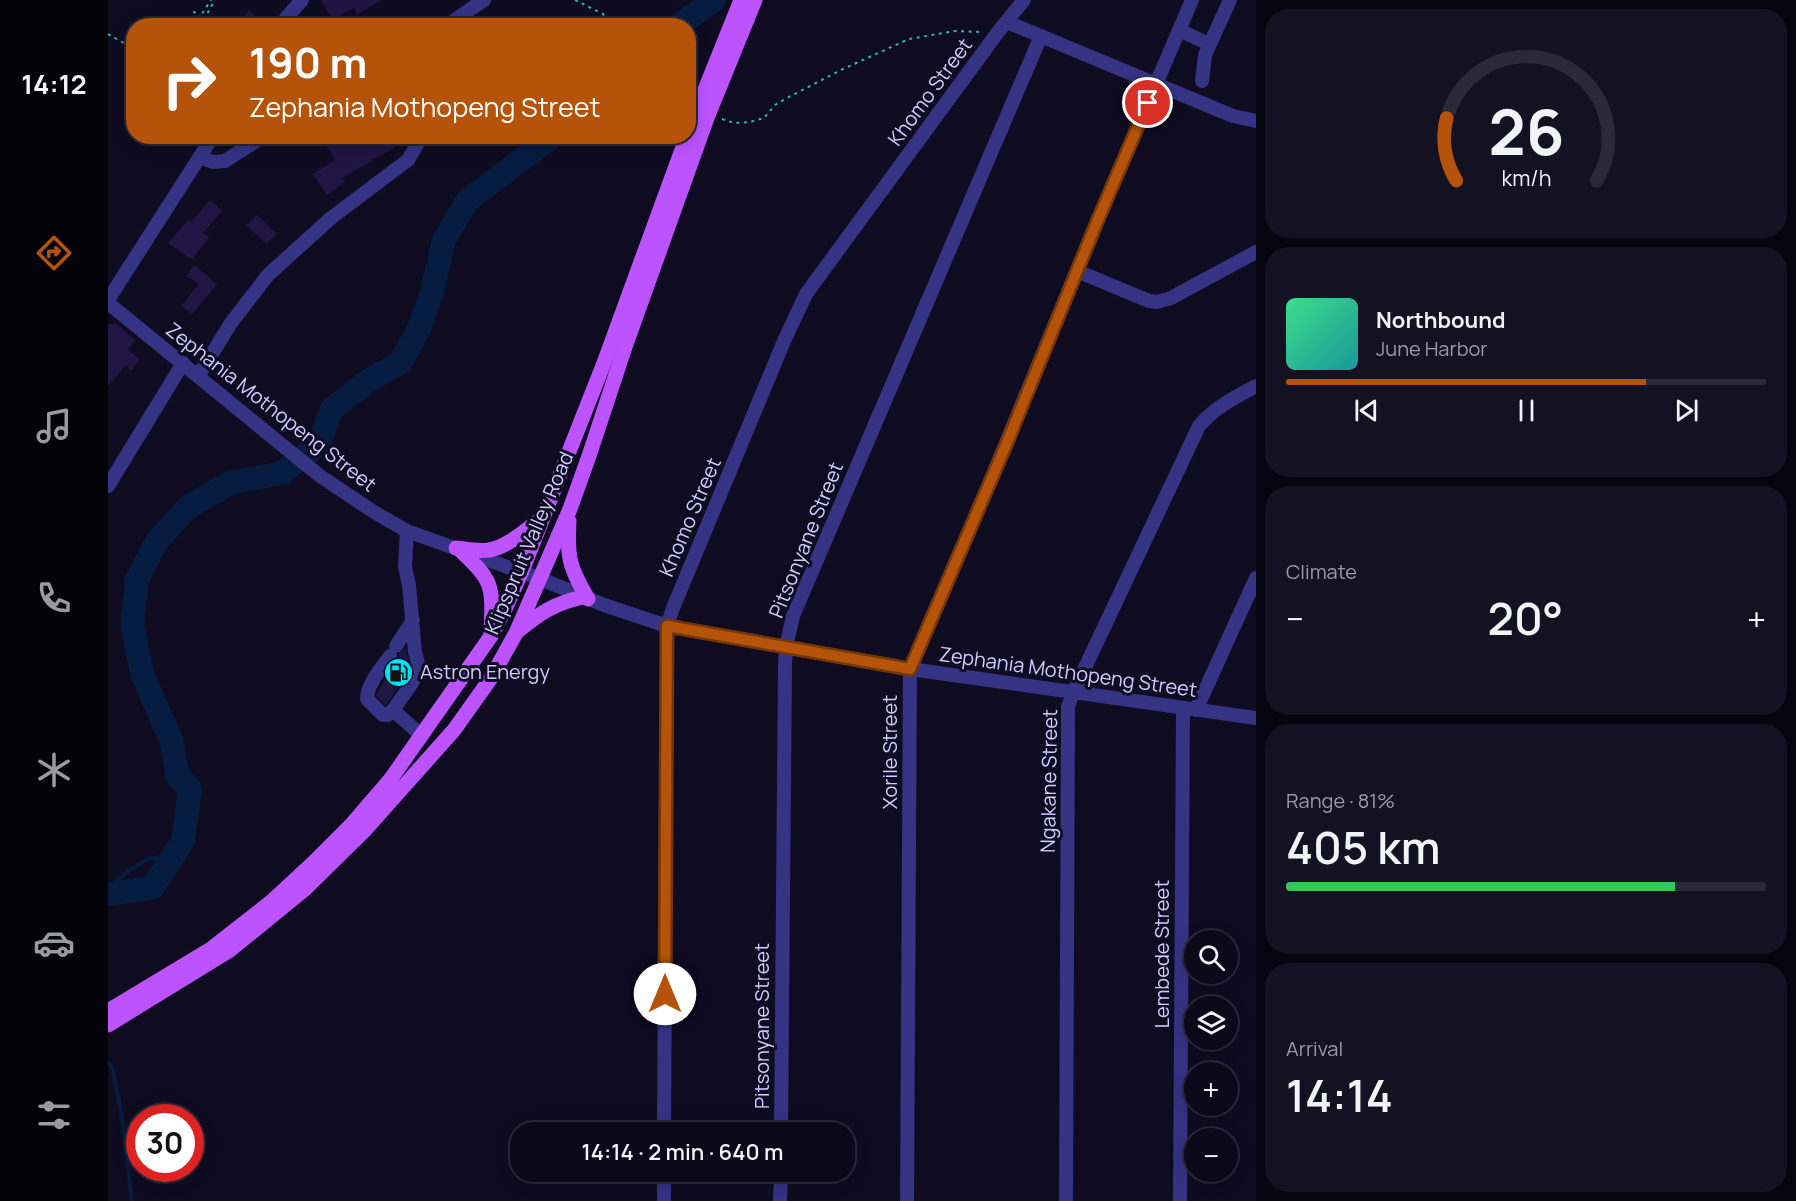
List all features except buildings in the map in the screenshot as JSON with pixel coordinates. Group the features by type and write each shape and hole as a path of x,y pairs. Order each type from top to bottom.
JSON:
{"main road":[{"path":"696,112 741,0"},
{"name":"Klipspruit Valley Road","path":"108,1025 230,950 305,889 364,831 454,729 491,678 516,633 570,509 625,347 704,129 755,0"},
{"name":"Klipspruit Valley Road","path":"108,1011 211,949 271,902 353,823 390,780 491,636 522,572 604,363 684,144"},
{"path":"516,633 546,610 561,602 585,598 569,562 570,509"},
{"path":"457,548 488,550 498,548 542,518"},
{"path":"457,548 481,570 490,586 491,636"}],"street":[{"path":"288,18 302,0"},
{"path":"459,18 484,0"},
{"name":"Khomo Street","path":"664,1122 667,626 806,294 1024,0"},
{"name":"Xorile Street","path":"907,1201 910,669 1191,0"},
{"path":"1202,81 1204,55 1230,0"},
{"path":"1003,27 1041,36 1233,116 1256,121"},
{"path":"1179,30 1209,44"},
{"name":"Pitsonyane Street","path":"781,1122 786,647 798,605 1041,36"},
{"path":"108,301 208,144"},
{"path":"200,157 213,162 225,161 252,144"},
{"path":"198,376 231,323 268,275 331,218 408,160 417,144"},
{"path":"1077,271 1140,299 1157,302 1171,298 1256,252"},
{"name":"Zephania Mothopeng Street","path":"108,301 320,476 374,512 407,531 541,579 585,598 667,626 910,669 1256,718"},
{"path":"108,486 183,363"},
{"name":"Ngakane Street","path":"1066,1201 1068,707 1199,426 1220,405 1256,386"},
{"path":"407,531 405,567 413,620 415,652 419,667 412,683 393,710 383,716 367,699 369,688 413,620"},
{"name":"Lembede Street","path":"1180,1201 1190,709 1256,578"},
{"path":"393,710 422,736"},
{"path":"663,1201 664,1182"},
{"path":"780,1201 781,1182"}],"path":[{"path":"198,18 211,0"},
{"path":"205,18 215,0"},
{"path":"575,0 607,18"},
{"path":"191,18 194,12 200,15"},
{"path":"722,119 734,123 764,118 775,105 784,99 909,39 955,31 1003,27"},
{"path":"108,34 126,44"}],"waterway":[{"path":"689,18 714,0"},
{"path":"108,894 152,888 183,841 190,789 178,777 171,740 143,676 132,625 137,580 157,541 188,507 230,483 282,473 319,444 331,410 369,380 400,363 418,331 432,292 444,240 467,201 542,144"},
{"path":"108,890 127,872 148,859 173,855"},
{"path":"108,1062 112,1067 121,1111 132,1201"}],"place":[{"name":"Astron Energy","path":"399,672"}],"route":[{"path":"665,994 667,626 910,669 1148,103"}]}
